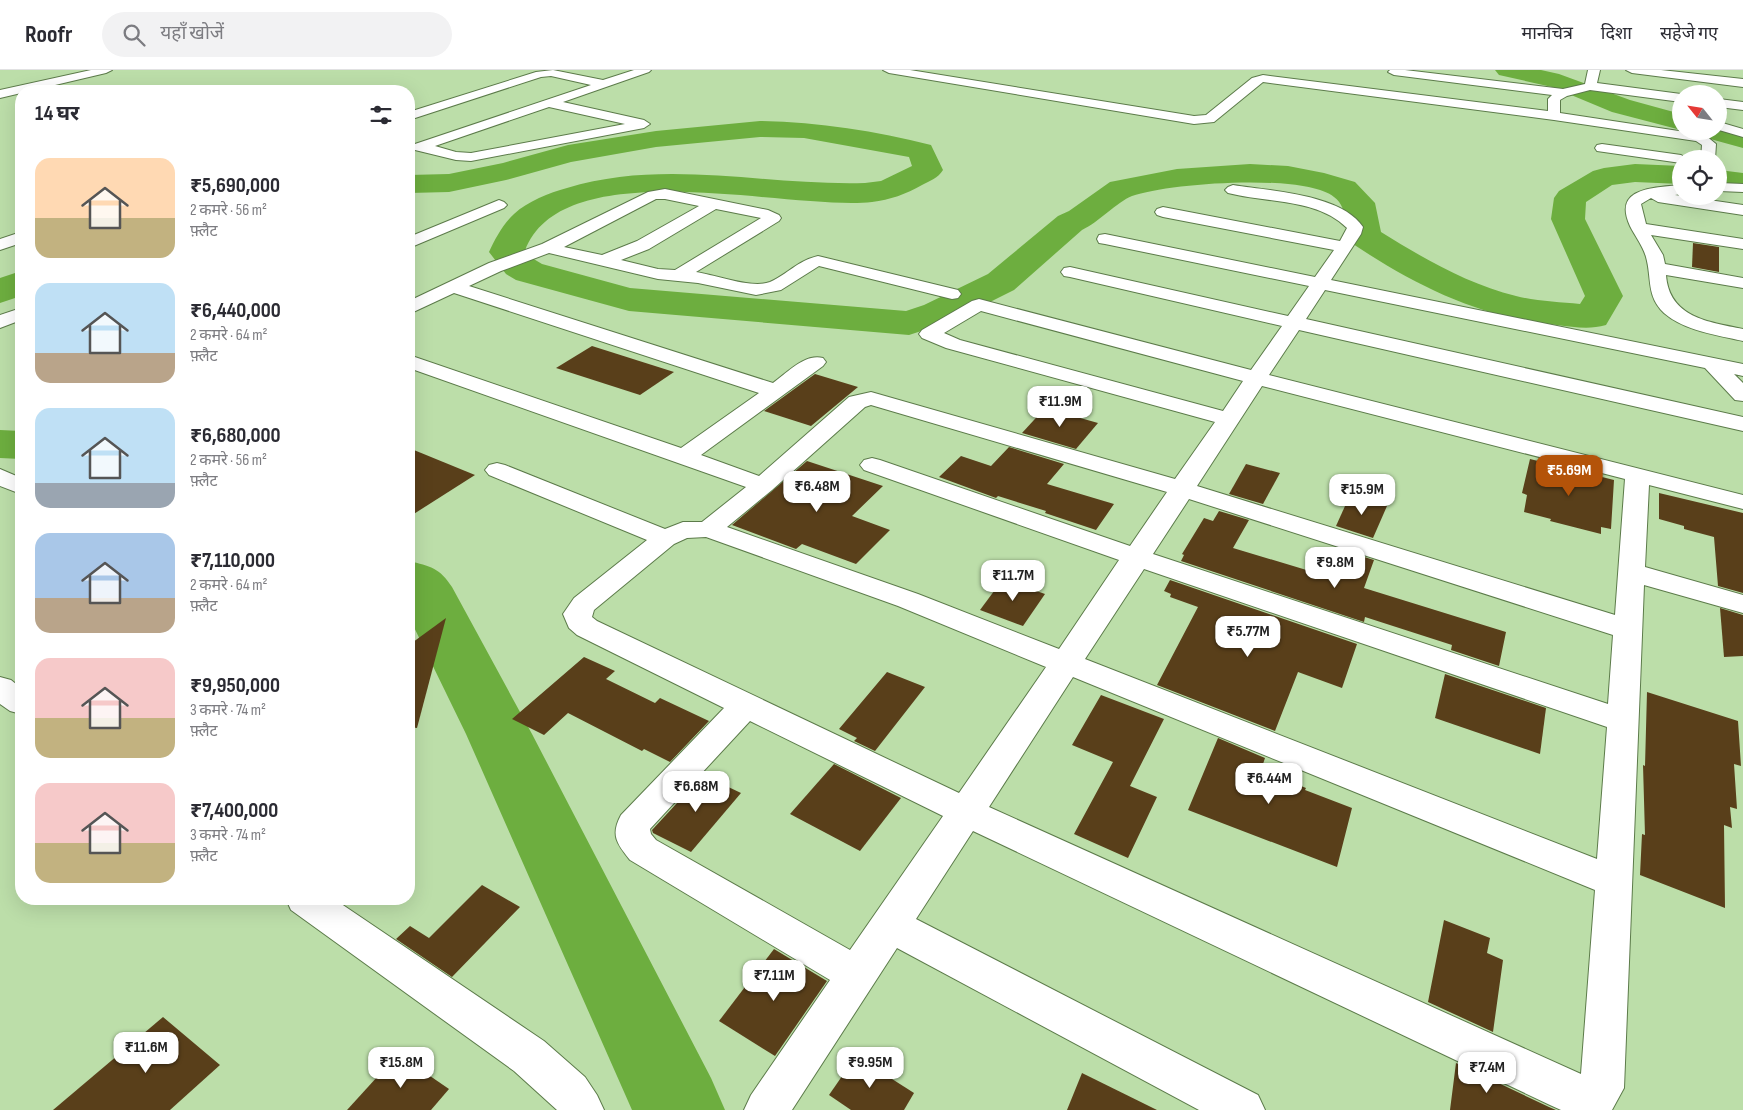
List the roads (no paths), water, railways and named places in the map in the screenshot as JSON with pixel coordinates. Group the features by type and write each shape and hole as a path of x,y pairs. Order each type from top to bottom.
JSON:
{"street":[{"path":"40,85 106,70"},
{"path":"415,146 646,70"},
{"path":"889,70 1194,120 1209,119 1256,80 1263,78 1554,116 1700,138 1709,144 1709,150"},
{"path":"1584,88 1594,70"},
{"path":"1632,70 1743,83"},
{"path":"1394,72 1562,93 1584,88 1672,97"},
{"path":"415,114 540,74 559,75 605,84"},
{"path":"0,94 15,91"},
{"path":"1554,116 1554,99 1562,93"},
{"path":"415,146 456,156 472,157 644,124 549,103"},
{"path":"1728,104 1743,106"},
{"path":"1728,129 1743,133"},
{"path":"1602,148 1672,158"},
{"path":"1727,187 1743,188"},
{"path":"766,1110 1344,248 1355,227 1350,218 1339,212 1300,202 1233,190"},
{"path":"1672,191 1644,195 1636,200 1633,206 1634,216 1654,255 1657,268 1656,284 1659,294 1670,308 1683,316 1704,325 1743,335"},
{"path":"415,305 501,265 548,248 653,195 665,194 768,215 773,218 678,276"},
{"path":"1644,195 1743,210"},
{"path":"603,261 643,245 713,204"},
{"path":"415,240 499,205"},
{"path":"1163,212 1344,248"},
{"path":"1640,228 1743,244"},
{"path":"0,245 15,239"},
{"path":"1105,239 1743,370"},
{"path":"548,248 658,274 698,278 746,289 766,289 775,286 812,262 818,261 952,294"},
{"path":"1657,268 1743,283"},
{"path":"1070,272 1743,424"},
{"path":"452,287 603,334 775,391"},
{"path":"1228,419 953,344 929,334 978,305 1743,502"},
{"path":"0,322 15,316"},
{"path":"684,457 816,362"},
{"path":"1711,363 1743,395"},
{"path":"415,364 763,485"},
{"path":"709,529 763,485 857,402 871,398 1182,489 1627,628"},
{"path":"872,465 1136,557 1622,720"},
{"path":"6,470 15,480"},
{"path":"497,470 665,538"},
{"path":"1613,881 908,600 709,529 683,530 665,538 584,604 577,614 580,621 587,628 747,704 966,812 1582,1096 1596,1096 1602,1088 1637,475"},
{"path":"1632,572 1743,604"},
{"path":"0,688 15,699"},
{"path":"747,704 643,814 634,825 633,838 643,850 857,975"},
{"path":"313,905 529,1056 570,1092 582,1110"},
{"path":"890,925 1244,1110"}],"waterway":[{"path":"1507,70 1559,81 1621,106 1672,120"},
{"path":"415,184 449,183 506,171 568,154 656,139 760,129 804,130 852,137 921,151 928,170 892,188 865,193 709,183 630,184 592,190 559,201 530,217 516,233 507,252 519,266 529,272 629,299 909,323 938,313 1001,282 1070,223 1081,218 1121,189 1177,178 1250,173 1288,175 1324,182 1344,189 1359,203 1365,237 1400,259 1454,287 1512,307 1592,317 1604,296 1568,219 1570,198 1604,177 1635,173 1672,175"},
{"path":"1728,136 1743,140"},
{"path":"1727,180 1743,182"},
{"path":"0,292 15,285"},
{"path":"0,444 15,445"},
{"path":"415,582 423,587 499,734 679,1110"}]}
